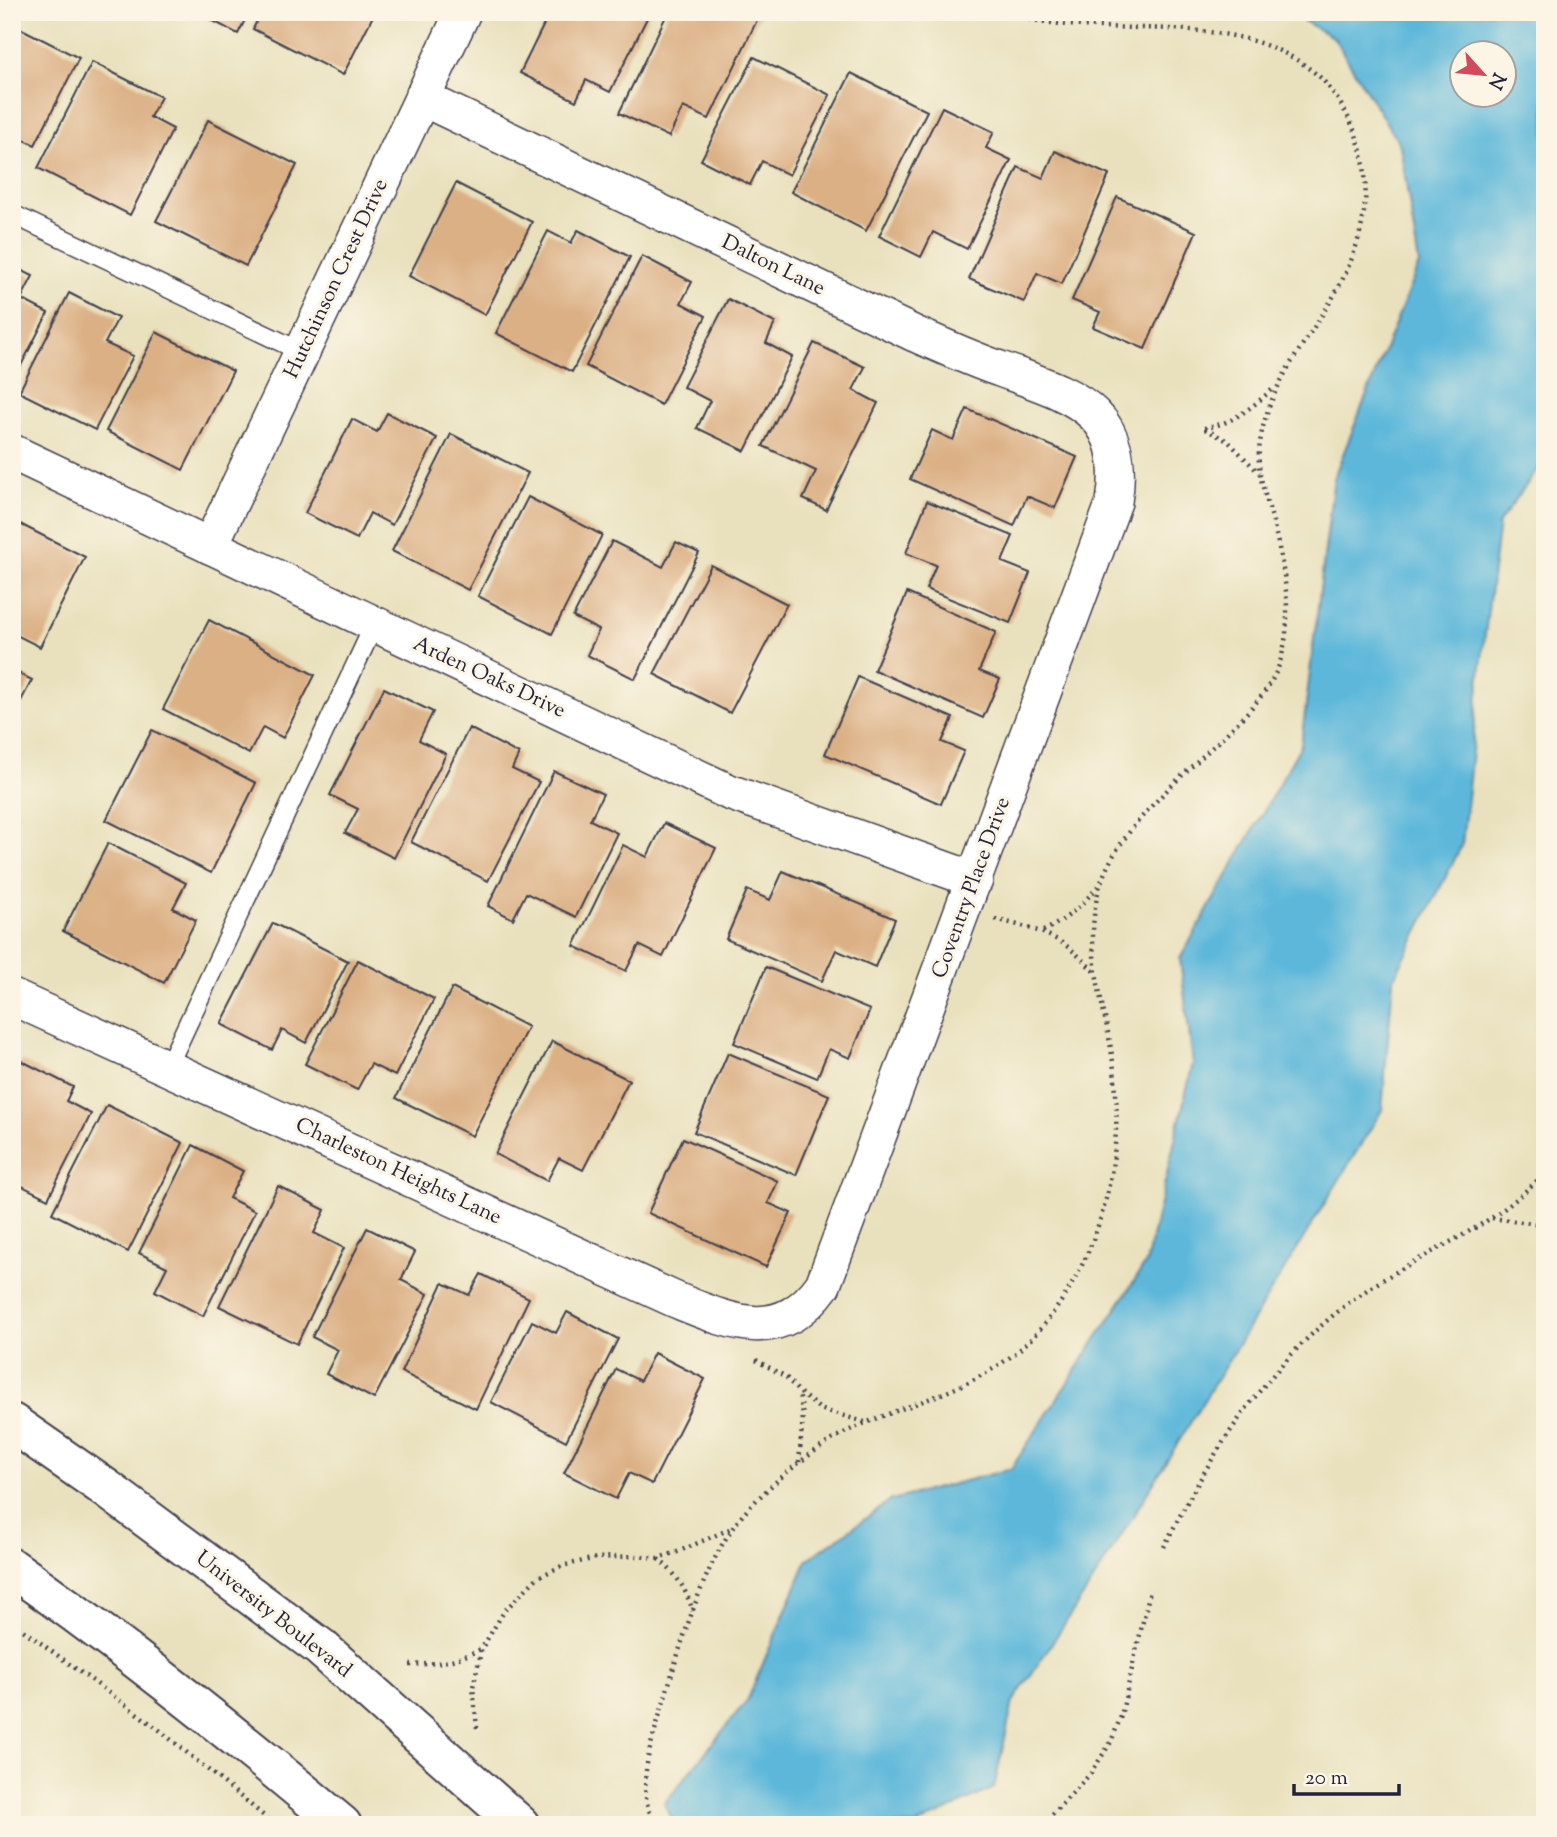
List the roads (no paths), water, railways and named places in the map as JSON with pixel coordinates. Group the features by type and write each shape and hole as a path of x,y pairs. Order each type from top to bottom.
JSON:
{"main road":[{"name":"University Boulevard","path":"12,1423 107,1489 320,1647 520,1825"},
{"path":"12,1568 212,1717 342,1825"}],"street":[{"name":"Hutchinson Crest Drive","path":"210,546 463,12"},
{"name":"Dalton Lane","path":"422,98 915,334 1070,396 1091,410 1107,431 1112,444"},
{"name":"Coventry Place Drive","path":"789,1316 812,1300 823,1285 832,1264 969,895 1114,502 1118,477 1117,457 1112,444"},
{"name":"Arden Oaks Drive","path":"12,452 729,792 969,895"},
{"name":"Charleston Heights Lane","path":"12,997 169,1066 689,1305 728,1320 748,1324 765,1324 789,1316"}],"lane":[{"path":"12,214 302,352"},
{"path":"169,1066 375,623"}],"water":[{"path":"1288,12 1545,12 1545,459 1499,523 1462,845 1393,980 1382,1110 1095,1578 1013,1702 994,1788 917,1825 676,1825 664,1804 748,1699 807,1560 892,1500 1011,1469 1146,1263 1193,1063 1180,959 1301,745 1334,477 1419,264 1400,145 1334,38"}]}
